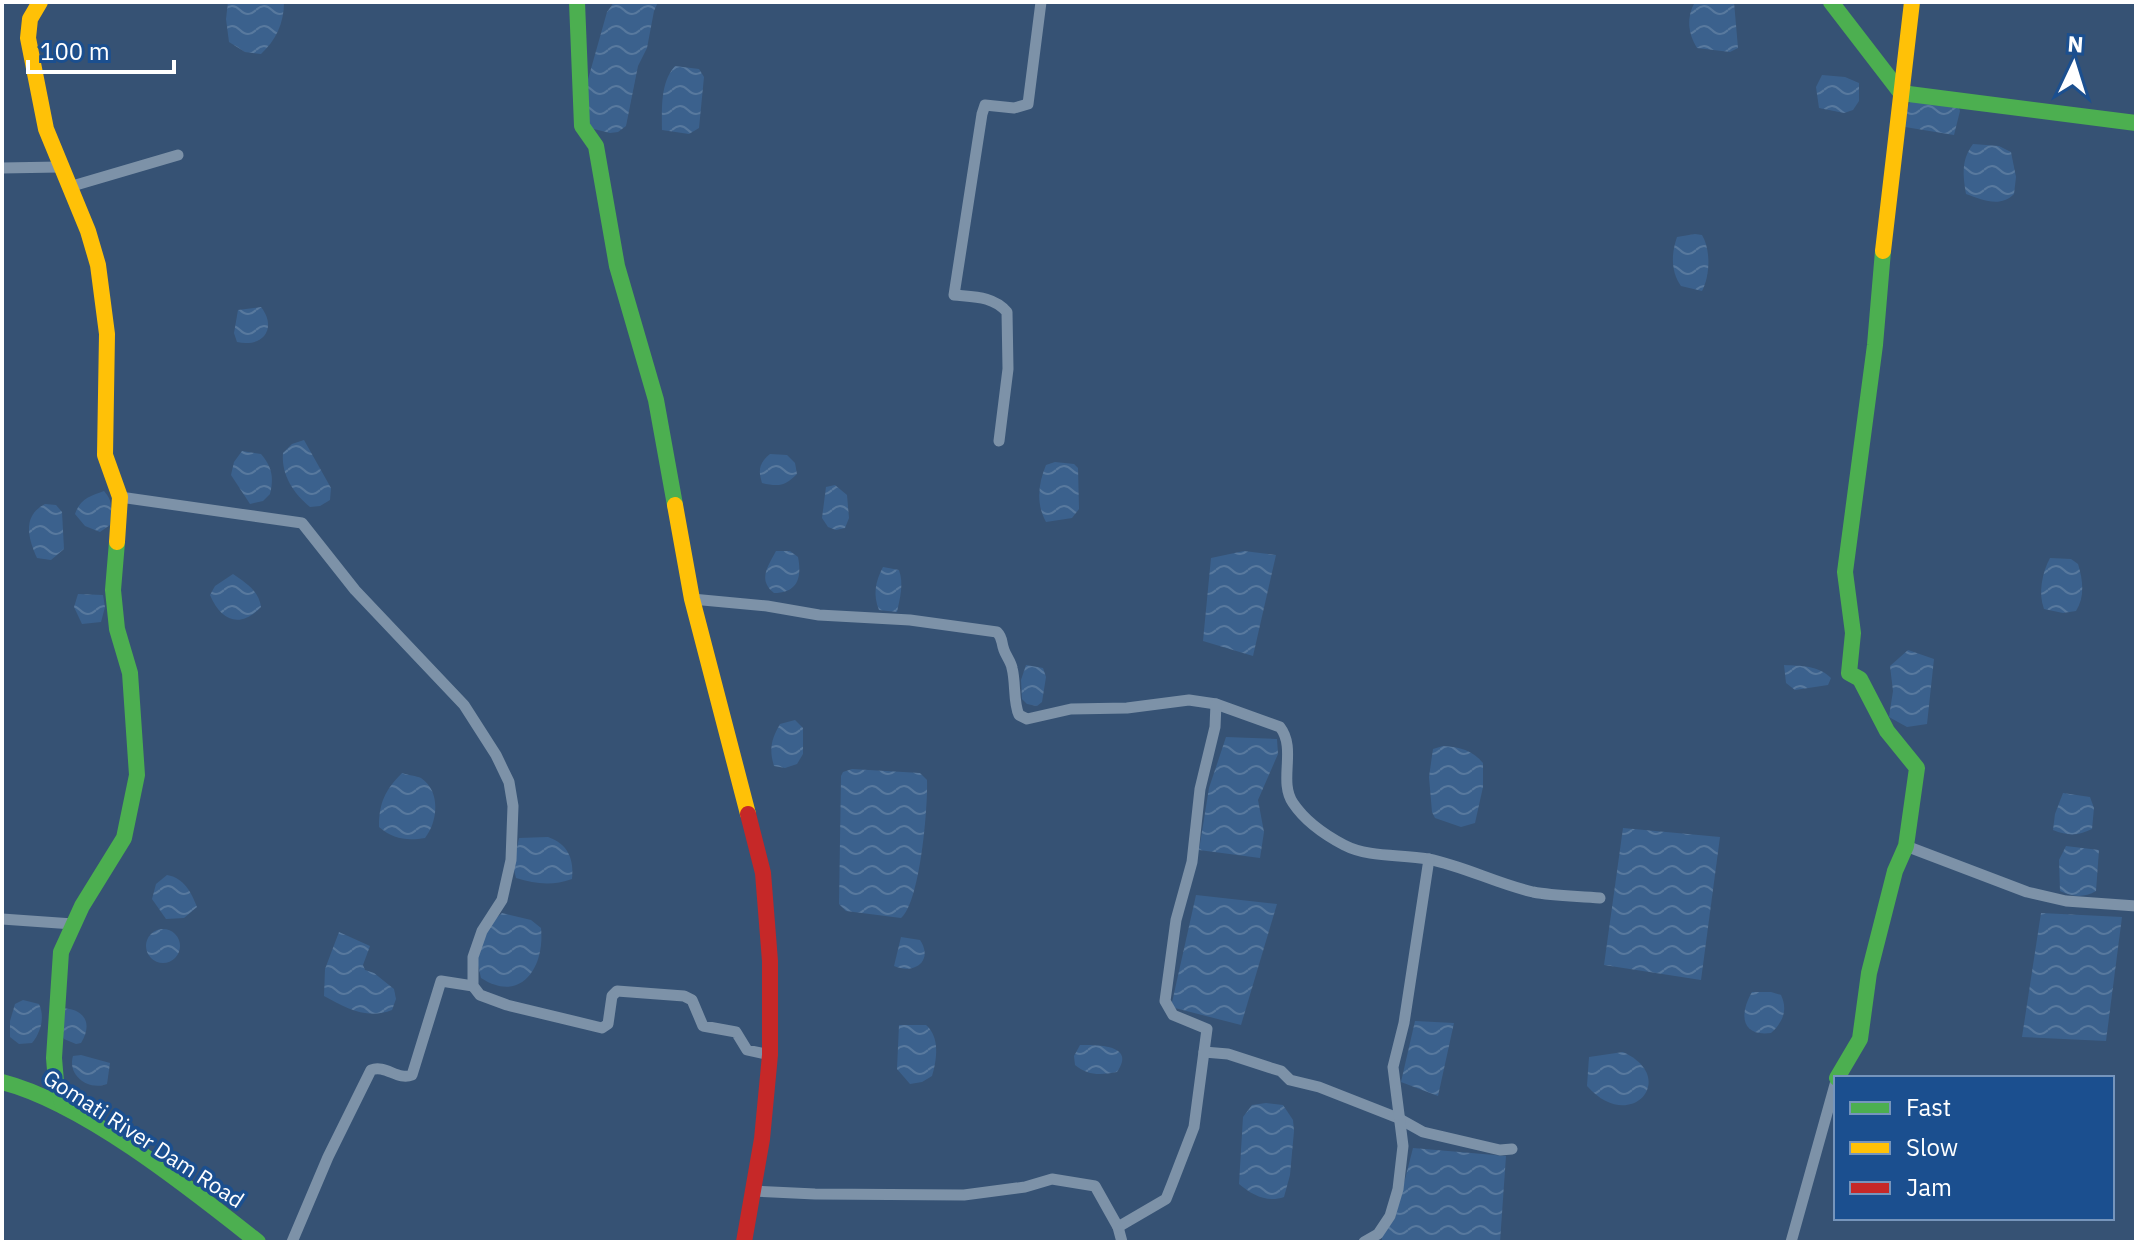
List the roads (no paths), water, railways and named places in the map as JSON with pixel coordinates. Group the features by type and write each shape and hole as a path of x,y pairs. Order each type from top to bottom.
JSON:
{"street":[{"path":"40,2 30,19 28,38 46,129 59,167 88,231 98,265 107,334 105,455 120,497 113,590 117,629 130,673 137,775 124,838 73,924 61,952 54,1058 56,1082 63,1106"},
{"path":"577,2 582,126 596,146 617,266 656,400 692,599 763,873 770,961 770,1055 762,1139 744,1242"},
{"path":"999,441 1008,369 1007,312 999,302 954,295 982,114 985,105 1014,108 1028,104 1041,2"},
{"path":"1831,2 1901,93 2136,123"},
{"path":"1838,1076 1860,1039 1869,973 1895,871 1906,846 1917,768 1887,731 1860,679 1849,673 1853,633 1845,572 1875,345 1912,2"},
{"path":"69,187 178,155"},
{"path":"2,168 59,167"},
{"path":"120,497 302,523 355,590 464,705 496,755 509,782 513,806 511,860 502,900 482,931 473,957 473,986 480,995 507,1005 602,1028 608,1024 612,996 617,991 689,997 703,1026 736,1032 747,1050 770,1055"},
{"path":"692,599 767,606 819,615 910,620 1000,633 1003,649 1012,665 1016,709 1019,715 1027,719 1071,709 1127,708 1189,700 1216,704 1280,727 1288,754 1287,787 1291,800 1310,823 1346,846 1369,853 1429,859 1532,892 1600,898"},
{"path":"1118,1227 1166,1199 1194,1127 1207,1029 1173,1015 1165,1001 1176,920 1192,862 1200,789 1215,727 1216,704"},
{"path":"1906,846 2027,892 2066,901 2136,906"},
{"path":"1364,1242 1378,1234 1390,1216 1398,1189 1403,1146 1393,1067 1404,1023 1429,859"},
{"path":"2,919 73,924"},
{"path":"292,1242 328,1157 371,1070 379,1068 404,1077 412,1075 441,981 473,986"},
{"path":"1204,1052 1228,1054 1281,1071 1290,1080 1319,1087 1398,1118 1423,1132 1500,1150 1512,1149"},
{"name":"Gomati River Dam Road","path":"2,1082 23,1085 63,1106 206,1202 258,1242"},
{"path":"1791,1242 1834,1087"},
{"path":"752,1191 964,1195 1025,1187 1052,1179 1095,1186 1118,1227 1122,1242"}],"water":[{"path":"228,2 284,2 278,31 261,54 245,52 229,42 226,19"},
{"path":"614,2 658,2 647,48 638,66 626,126 610,133 590,128 585,90 607,12"},
{"path":"1695,2 1734,2 1738,48 1730,52 1697,48 1689,25"},
{"path":"675,66 699,69 704,77 699,128 689,134 662,130 664,88"},
{"path":"1822,75 1845,77 1859,83 1859,101 1853,110 1844,113 1819,108 1816,87"},
{"path":"1912,98 1958,104 1960,111 1954,135 1905,127 1905,112"},
{"path":"1973,144 1999,146 2011,152 2016,177 2014,194 2009,198 1991,202 1966,194 1964,168"},
{"path":"1702,235 1708,255 1707,278 1702,291 1681,286 1674,269 1677,237"},
{"path":"261,307 268,323 265,335 254,342 237,342 234,333 238,310"},
{"path":"304,440 331,488 330,500 320,506 310,507 304,502 284,469 283,453 292,444"},
{"path":"242,451 261,454 268,463 272,477 270,494 263,501 250,504 231,475 234,462"},
{"path":"770,454 787,455 795,463 797,474 781,484 762,483 760,467"},
{"path":"1055,462 1074,464 1078,468 1079,509 1072,518 1046,522 1039,501 1041,479 1046,465"},
{"path":"835,485 847,495 849,518 845,528 836,530 828,527 822,518 826,487"},
{"path":"104,491 111,503 111,516 110,525 100,532 85,526 75,514 83,501"},
{"path":"45,504 56,505 62,512 64,549 51,560 37,558 29,528 33,515"},
{"path":"776,551 790,551 798,557 799,571 793,587 774,593 765,578"},
{"path":"1244,551 1276,555 1253,656 1203,641 1211,558"},
{"path":"2050,558 2071,559 2078,564 2082,588 2076,611 2063,613 2044,609 2042,583"},
{"path":"883,567 899,570 901,586 897,612 879,610 877,604 876,588"},
{"path":"233,574 255,592 261,607 239,620 225,616 210,595 215,586"},
{"path":"78,594 103,595 105,607 101,622 82,624 74,607"},
{"path":"1908,650 1934,659 1927,724 1907,727 1889,717 1893,691 1890,666"},
{"path":"1026,665 1043,668 1046,677 1042,702 1037,706 1027,704 1022,699 1021,680"},
{"path":"1784,665 1815,668 1831,678 1828,685 1795,690 1786,683"},
{"path":"795,720 803,728 803,754 797,764 785,768 774,766 771,749 780,724"},
{"path":"1226,737 1277,739 1278,754 1258,800 1264,832 1260,858 1199,850 1209,788"},
{"path":"1443,746 1465,750 1483,763 1483,787 1475,823 1461,827 1435,818 1432,812 1429,777 1433,749"},
{"path":"852,769 920,773 927,780 918,874 908,909 901,918 846,911 839,904 841,776"},
{"path":"402,773 421,778 432,791 435,815 425,838 400,838 379,827 384,797"},
{"path":"2063,793 2090,797 2094,808 2092,829 2073,834 2053,830"},
{"path":"1623,828 1720,837 1701,980 1604,965"},
{"path":"548,837 568,853 572,879 544,883 516,878 513,866 519,838"},
{"path":"2066,846 2099,850 2096,891 2078,896 2060,891 2059,860"},
{"path":"167,875 182,882 197,907 184,918 166,919 152,899 156,884"},
{"path":"1196,895 1277,904 1241,1025 1171,1007"},
{"path":"502,913 531,920 541,928 539,956 534,968 519,984 508,987 481,978 477,961 486,927"},
{"path":"2041,913 2122,917 2106,1041 2022,1037"},
{"path":"163,929 175,934 180,946 175,958 163,963 151,958 146,946 151,934"},
{"path":"339,932 370,946 363,965 365,970 374,973 394,989 396,999 392,1010 365,1013 324,996 325,969"},
{"path":"901,937 920,940 924,948 923,960 915,967 894,966"},
{"path":"1752,992 1781,995 1783,1016 1771,1033 1754,1031 1745,1022 1745,1008"},
{"path":"23,1000 39,1004 42,1019 32,1043 19,1044 10,1037 10,1021 15,1004"},
{"path":"60,1008 75,1011 84,1018 86,1029 81,1043 64,1039 59,1030"},
{"path":"1415,1021 1454,1023 1438,1096 1401,1082"},
{"path":"899,1025 926,1025 934,1036 934,1069 932,1076 922,1082 910,1084 897,1069"},
{"path":"1080,1045 1104,1046 1118,1051 1122,1063 1117,1072 1095,1074 1080,1069 1075,1065 1074,1056"},
{"path":"1623,1052 1640,1063 1647,1075 1648,1087 1642,1097 1632,1104 1619,1105 1603,1100 1587,1086 1589,1057"},
{"path":"81,1055 110,1063 107,1084 93,1085 76,1075 73,1056"},
{"path":"1252,1105 1283,1105 1293,1120 1290,1175 1284,1197 1278,1199 1260,1197 1239,1184 1243,1117"},
{"path":"1413,1148 1506,1156 1500,1242 1382,1242 1382,1236 1395,1218"}]}
